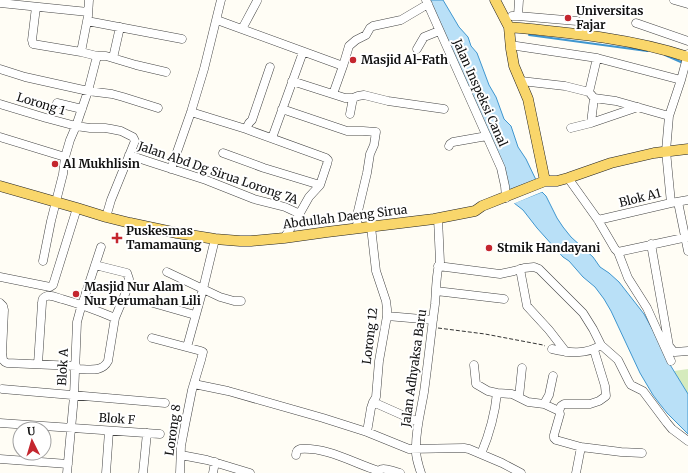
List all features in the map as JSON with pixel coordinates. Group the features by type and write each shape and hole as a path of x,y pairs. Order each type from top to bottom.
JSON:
{"main road":[{"path":"495,0 510,35 514,66 528,99 545,181"},
{"path":"510,35 592,36 638,43 685,65"},
{"name":"Abdullah Daeng Sirua","path":"0,186 106,217 152,228 214,239 251,242 436,219 476,211 482,206 506,198 545,181 557,181 611,163 654,152 688,148"},
{"path":"476,211 488,211 542,190 557,181"}],"street":[{"path":"81,52 87,21 89,0"},
{"path":"171,169 204,69 221,0"},
{"path":"519,0 515,16 577,21"},
{"path":"674,0 688,4"},
{"path":"242,28 257,1"},
{"path":"0,4 10,2 36,7 88,12"},
{"path":"333,94 349,46 353,42 366,34 373,26 401,20 427,2"},
{"name":"Jalan Inspeksi Canal","path":"427,2 503,174 506,198"},
{"path":"36,7 32,40 33,44 97,56 106,56 166,72"},
{"path":"217,20 343,66"},
{"path":"87,21 182,39"},
{"path":"636,23 688,41"},
{"path":"113,58 120,27"},
{"path":"417,49 424,37 439,31"},
{"path":"510,35 597,58 685,65 669,116 666,151 674,202 687,238 688,250"},
{"path":"272,138 303,52"},
{"path":"43,261 63,174 65,157 88,91 97,56"},
{"path":"591,123 591,95 597,58"},
{"path":"246,129 252,120 270,67"},
{"path":"0,69 25,77 88,91 112,94 158,108"},
{"path":"292,81 345,98 364,96 444,109"},
{"path":"521,81 565,86 591,95 669,116"},
{"path":"350,114 353,98"},
{"path":"615,114 616,102"},
{"path":"57,103 82,109"},
{"name":"Lorong 1","path":"0,104 76,126 111,128 121,131 133,137 135,141 129,155"},
{"path":"571,128 591,123 638,107"},
{"path":"282,108 347,131 363,130 376,132 358,211 357,228"},
{"path":"191,112 246,129 326,158 328,161 320,185 309,197 284,238"},
{"path":"449,146 453,142 487,136"},
{"path":"0,137 65,157"},
{"path":"223,153 264,168 320,185"},
{"path":"106,217 111,200 129,155"},
{"name":"Jalan Abd Dg Sirua Lorong 7A","path":"129,155 206,180 254,199 285,207 300,214"},
{"path":"568,178 598,220 616,249 619,251 628,278 648,308 671,361"},
{"name":"Blok A1","path":"598,220 688,200"},
{"path":"0,277 50,287 53,285 76,208"},
{"name":"Jalan Adhyaksa Baru","path":"421,473 416,458 416,449 418,422 424,392 436,291 438,266 436,262 436,219"},
{"name":"Lorong 12","path":"367,432 371,408 376,397 379,361 387,316 386,301 376,271 371,227"},
{"path":"619,251 687,238"},
{"path":"152,338 187,348 203,289 214,239"},
{"path":"651,244 669,346 674,352 688,351"},
{"name":"Blok A","path":"67,473 74,396 77,322 101,247"},
{"path":"0,303 4,310 2,358 4,362 100,369 106,365 108,361 115,318 129,282 128,274 125,272 95,265"},
{"path":"438,266 500,274 520,268 534,267 538,269 583,313 593,329 598,347 606,396 599,402 590,404 564,404 561,406 554,439 581,447 642,453"},
{"path":"520,268 527,306 549,330 566,352"},
{"path":"167,272 220,297 234,301 241,301"},
{"path":"436,291 504,298"},
{"path":"38,364 43,298 53,296 82,305 115,318"},
{"path":"153,303 196,315"},
{"path":"387,316 432,324"},
{"path":"552,349 566,352 584,352 598,347"},
{"path":"598,347 618,360 629,382 634,387 643,391 672,429 688,440"},
{"name":"Lorong 8","path":"180,473 181,446 193,386 203,352 187,348"},
{"path":"474,365 476,384 488,391 510,394 528,402 544,404 559,411"},
{"path":"519,397 522,368"},
{"path":"544,404 549,395 553,376"},
{"path":"193,386 228,391 323,418 367,432 409,449 464,448 481,454 521,473"},
{"path":"2,389 165,403"},
{"path":"481,454 491,424 497,393"},
{"path":"373,402 418,422"},
{"name":"Blok F","path":"0,423 160,434"},
{"path":"106,473 109,431"},
{"path":"143,473 147,433"},
{"path":"576,473 581,447"},
{"path":"296,455 298,449 319,450 332,453 378,472 381,469 385,469 400,473"},
{"path":"181,455 215,462 250,473"},
{"path":"0,459 68,464"},
{"path":"213,473 215,462"}],"path":[{"path":"432,324 543,345 552,349"}],"green space":[{"path":"688,369 688,394 674,371"}],"water":[{"path":"428,0 443,0 459,27 468,37 471,46 477,53 504,119 511,126 518,147 526,159 537,182 510,193"},
{"path":"542,192 546,196 557,218 571,237 593,257 600,267 619,282 644,314 669,363 688,394 688,434 667,413 653,395 640,373 611,311 595,287 563,257 523,210 514,203"}],"pier":[{"path":"541,190 544,191 513,204 514,201"}],"waterway":[{"path":"529,35 647,51"},
{"path":"665,55 683,63"}],"place":[{"name":"Universitas Fajar","path":"568,18"},
{"name":"Masjid Al-Fath","path":"353,60"},
{"name":"Al Mukhlisin","path":"55,164"},
{"name":"Puskesmas Tamamaung","path":"117,238"},
{"name":"Stmik Handayani","path":"489,248"},
{"name":"Masjid Nur Alam Nur Perumahan Lili","path":"76,294"}]}
